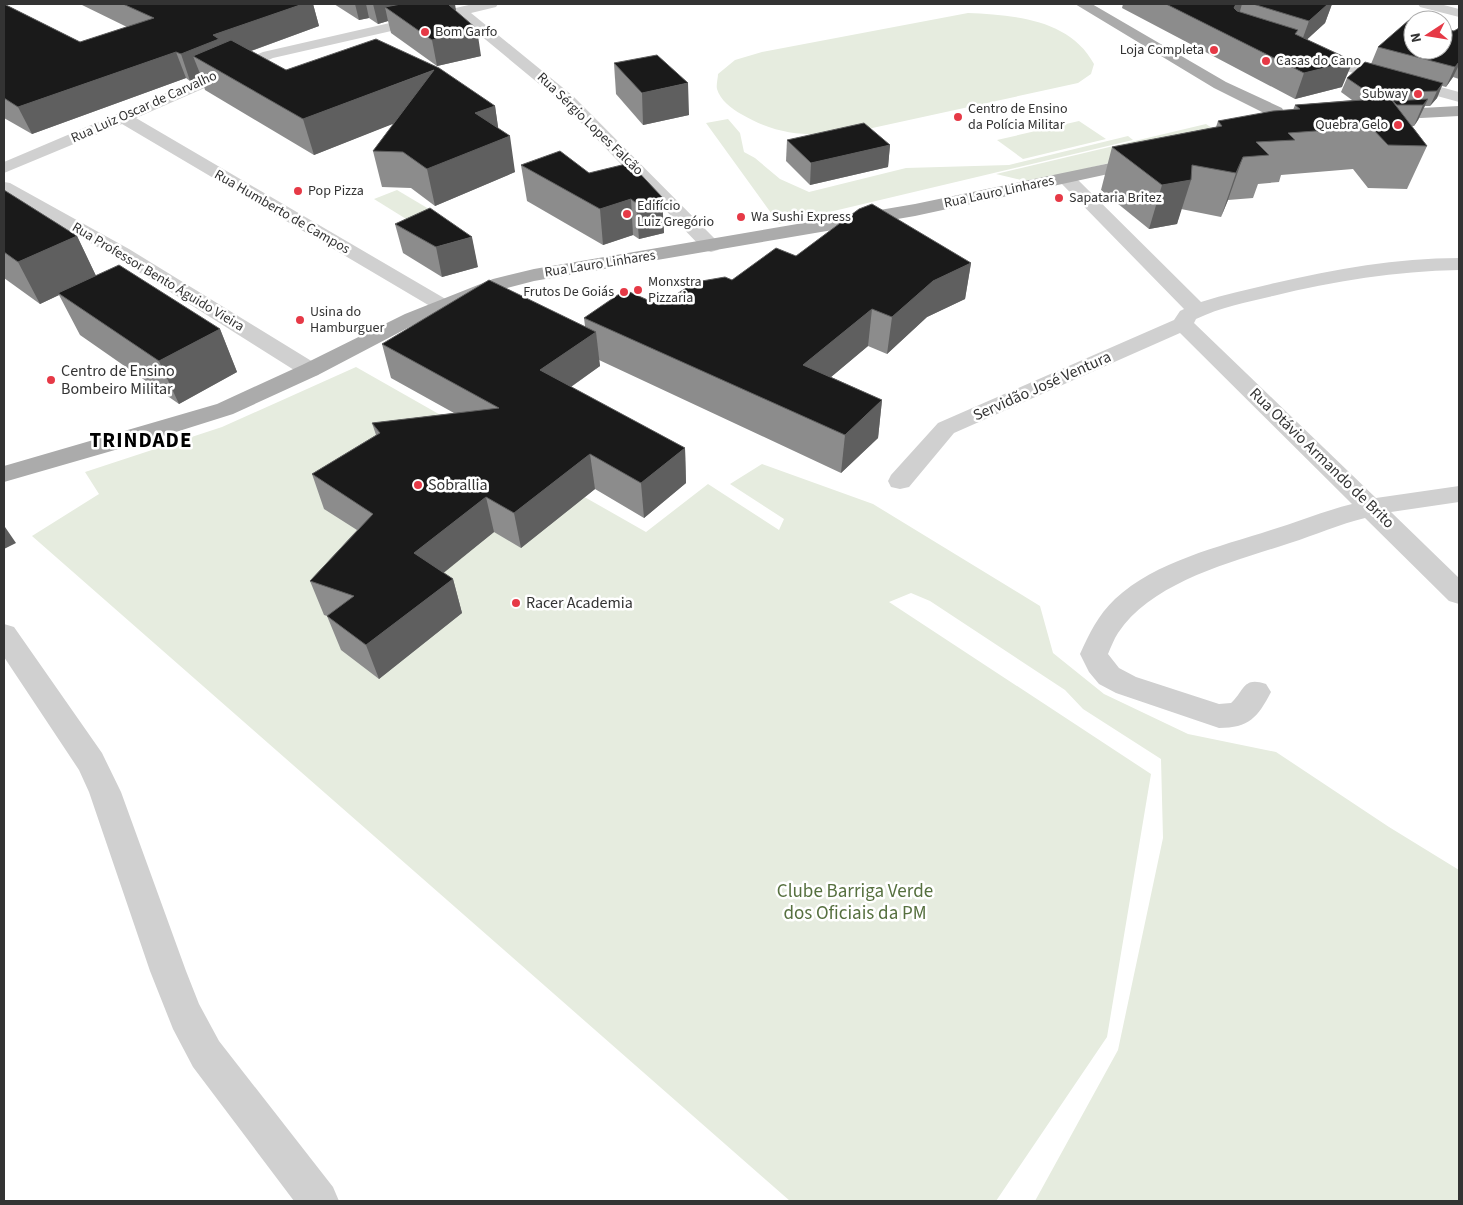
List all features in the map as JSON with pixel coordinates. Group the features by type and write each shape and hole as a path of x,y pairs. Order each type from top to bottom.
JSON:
{"main road":[{"path":"1082,4 1220,85 1283,114 1266,112 1253,118 1220,85"},
{"path":"1369,116 1459,111"},
{"name":"Rua Lauro Linhares","path":"4,474 194,420 255,396 442,305 500,283 534,275 915,210 1167,156"}],"street":[{"name":"Rua Luiz Oscar de Carvalho","path":"4,168 123,118 233,68 268,56 491,4"},
{"path":"1425,4 1459,13"},
{"name":"Rua Sérgio Lopes Falcão","path":"460,11 568,99 711,246"},
{"path":"1299,52 1336,64 1459,97"},
{"name":"Rua Humberto de Campos","path":"123,118 442,305"},
{"path":"1066,178 1190,317"},
{"name":"Rua Professor Bento Águido Vieira","path":"4,187 114,249 310,370"},
{"name":"Servidão José Ventura","path":"900,481 946,428 1190,317 1241,297 1330,277 1376,270 1459,264"},
{"name":"Rua Otávio Armando de Brito","path":"1190,317 1372,507 1459,594"},
{"path":"1256,692 1242,714 1235,717 1219,716 1126,685 1109,676 1099,664 1094,654 1098,640 1110,622 1126,605 1140,594 1175,574 1206,561 1372,507 1459,494"},
{"path":"4,635 94,769 119,827 186,1016 206,1054 318,1201"}],"green space":[{"path":"968,13 1022,18 1056,29 1071,37 1084,49 1094,64 1091,74 1078,83 854,132 824,134 783,131 755,122 730,107 717,89 718,74 735,60 762,52"},
{"path":"728,119 740,133 744,152 755,158 780,179 809,192 906,168 1009,165 1128,136 1133,140 779,224 706,123"},
{"path":"1079,121 1106,139 1023,159 997,140"},
{"path":"1206,124 1212,128 1147,154 1030,182 996,174"},
{"path":"397,190 434,212 411,222 374,199"},
{"name":"Clube Barriga Verde dos Oficiais da PM","path":"356,367 646,532 708,484 779,530 784,519 730,484 762,464 873,504 1040,606 1053,653 1104,694 1188,734 1276,752 1389,827 1459,870 1459,1201 1035,1201 1118,1050 1163,838 1161,759 1083,709 1065,690 930,601 911,593 889,602 1151,774 1107,1037 996,1201 790,1201 32,536 99,494 85,472 222,427"}],"building":[{"path":"4,4 80,42 154,18 123,4 303,4 213,35 219,39 181,54 176,52 18,107 4,98"},
{"path":"401,4 454,4 449,5 477,29 432,40 385,7"},
{"path":"1166,4 1236,4 1234,8 1237,11 1298,30 1295,34 1353,61 1304,73"},
{"path":"1253,4 1328,4 1309,21"},
{"path":"1403,25 1403,53 1378,47"},
{"path":"1459,28 1459,62 1455,67 1428,60 1453,60 1453,31"},
{"path":"376,39 439,68 495,106 475,113 510,136 427,169 403,152 373,151 434,70 303,119 193,56 231,40 286,70"},
{"path":"657,55 688,83 642,93 614,63"},
{"path":"1365,62 1443,83 1437,91 1369,93 1347,78"},
{"path":"1390,98 1427,146 1388,145 1371,127 1288,133 1295,140 1256,142 1269,155 1243,157 1236,173 1192,165 1191,180 1162,185 1112,147 1222,126 1218,121 1273,111 1300,109 1295,105"},
{"path":"1428,99 1423,105 1397,105 1393,101"},
{"path":"864,123 890,145 811,163 787,140"},
{"path":"560,151 589,173 630,163 662,197 636,203 631,199 600,209 521,165"},
{"path":"4,190 77,236 18,262 4,252"},
{"path":"872,204 971,263 933,281 892,317 872,309 803,365 882,400 845,435 584,318 625,290 659,305 696,282 725,277 732,280 776,248 796,256 859,209"},
{"path":"430,208 472,237 436,247 395,224"},
{"path":"119,265 220,329 159,361 58,293"},
{"path":"489,280 596,332 540,370 685,448 641,483 590,454 514,513 486,497 414,553 453,579 366,645 327,616 354,596 310,581 373,514 312,474 380,433 372,423 499,408 382,344"}],"place":[{"name":"Bom Garfo","path":"425,32"},
{"name":"Loja Completa","path":"1214,50"},
{"name":"Casas do Cano","path":"1266,61"},
{"name":"Subway","path":"1418,94"},
{"name":"Centro de Ensino da Polícia Militar","path":"958,117"},
{"name":"Quebra Gelo","path":"1398,125"},
{"name":"Pop Pizza","path":"298,191"},
{"name":"Sapataria Britez","path":"1059,198"},
{"name":"Edifício Luiz Gregório","path":"627,214"},
{"name":"Wa Sushi Express","path":"741,217"},
{"name":"Monxstra Pizzaria","path":"638,290"},
{"name":"Frutos De Goiás","path":"624,292"},
{"name":"Usina do Hamburguer","path":"300,320"},
{"name":"Centro de Ensino Bombeiro Militar","path":"51,380"},
{"name":"Sobrallia","path":"418,485"},
{"name":"Racer Academia","path":"516,603"}],"district":[{"name":"TRINDADE","path":"141,440"}]}
